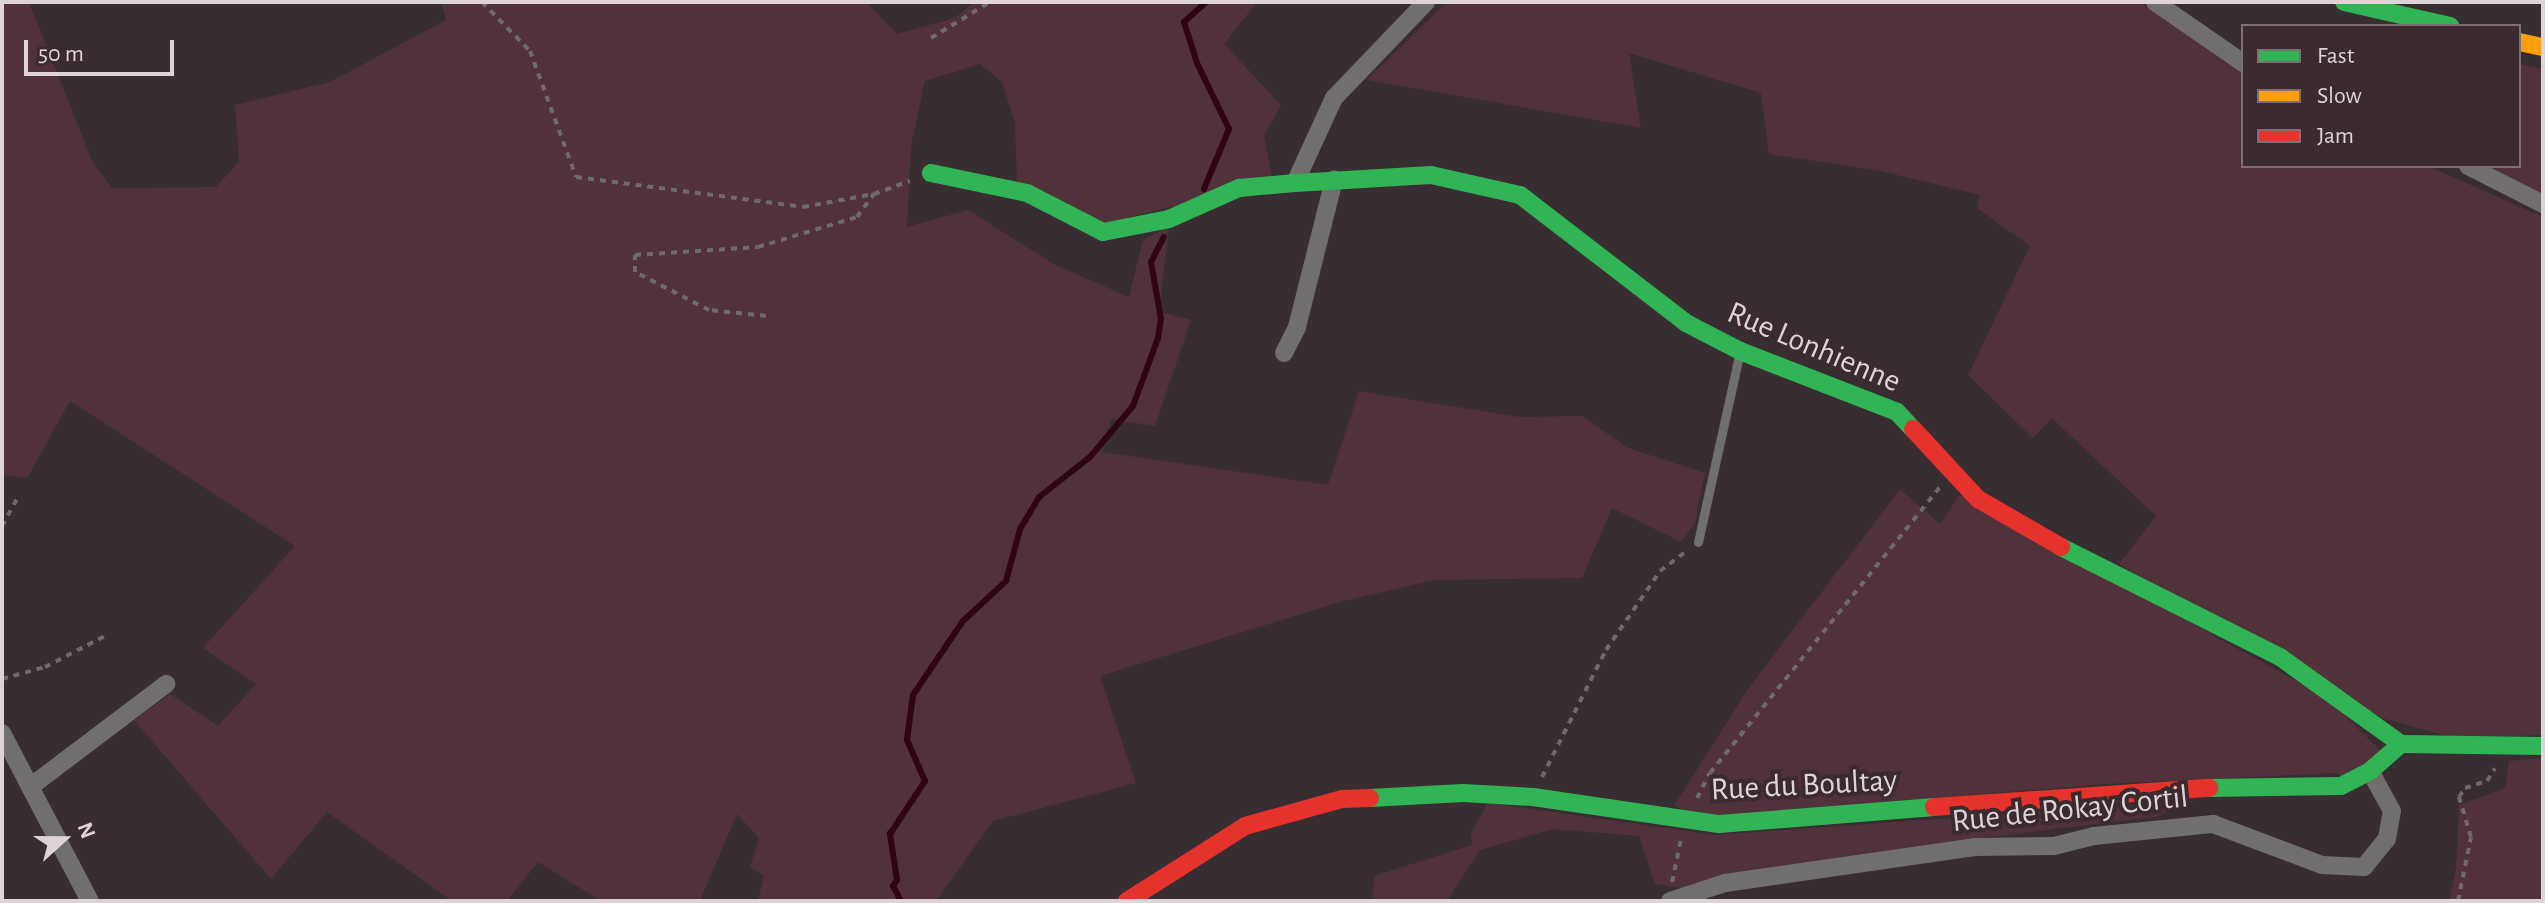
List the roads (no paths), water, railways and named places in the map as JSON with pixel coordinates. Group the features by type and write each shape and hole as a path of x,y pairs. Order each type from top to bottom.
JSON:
{"street":[{"path":"1295,183 1334,98 1426,2"},
{"path":"2155,2 2241,62"},
{"path":"2344,2 2441,24"},
{"path":"2521,42 2543,47"},
{"path":"2472,168 2543,204"},
{"name":"Rue Lonhienne","path":"931,173 1027,193 1103,232 1169,219 1239,188 1295,183 1431,175 1520,195 1686,323 1740,351 1897,412 1978,499 2038,535 2280,657 2401,744"},
{"path":"1284,353 1297,327 1334,180"},
{"path":"30,787 166,684"},
{"path":"2,733 90,901"},
{"path":"2401,744 2489,748 2543,746"},
{"name":"Rue du Boultay","path":"1127,901 1245,826 1342,799 1463,793 1533,797 1719,824 2163,789 2341,786 2370,771 2401,744"},
{"name":"Rue de Rokay Cortil","path":"1671,894 1725,883 1927,854 2054,846 2094,836 2213,824 2322,865 2364,867 2387,839 2392,811 2370,771"}],"lane":[{"path":"1698,542 1740,351"}],"waterway":[{"path":"1204,189 1229,129 1197,63 1184,22 1206,2"},
{"path":"901,901 893,886 897,880 890,834 925,781 907,740 913,695 963,621 1006,581 1020,529 1039,497 1090,457 1133,406 1158,338 1161,319 1151,262 1164,237"}]}
